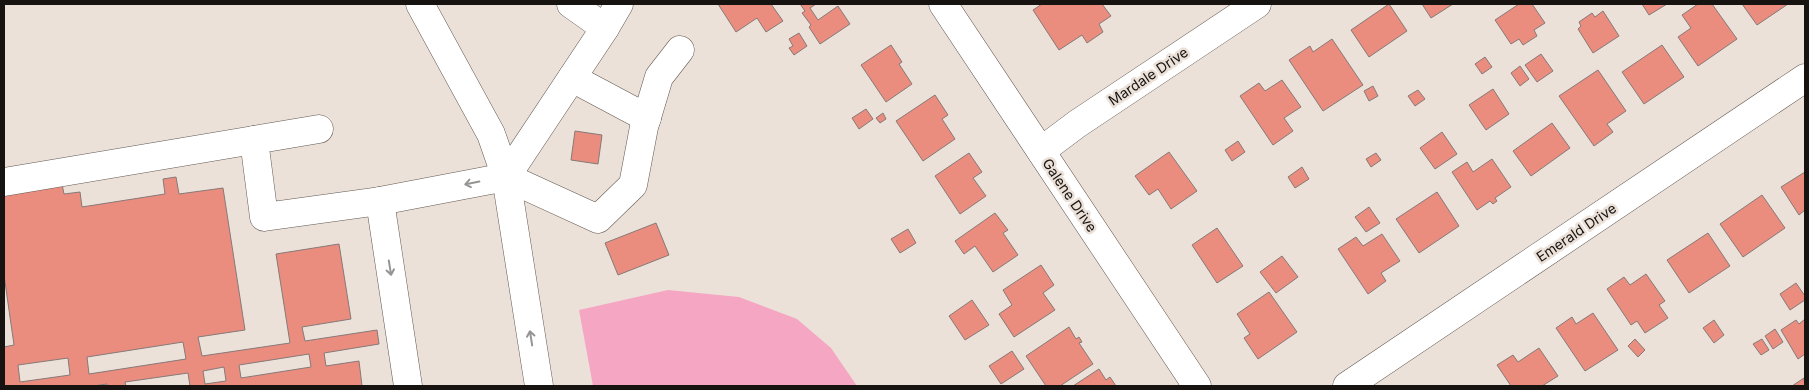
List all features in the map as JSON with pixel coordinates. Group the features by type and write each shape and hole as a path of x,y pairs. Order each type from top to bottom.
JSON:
{"street":[{"path":"420,4 491,134 506,177 538,386"},
{"path":"572,4 605,28"},
{"path":"506,177 619,4"},
{"name":"Galene Drive","path":"943,4 1197,386"},
{"name":"Mardale Drive","path":"1042,151 1077,124 1256,4"},
{"path":"254,140 264,217 380,201 506,177 598,220 633,185 647,118 659,77 680,50"},
{"path":"572,78 647,118"},
{"name":"Emerald Drive","path":"1347,386 1805,78"},
{"path":"4,182 319,129"},
{"path":"380,201 408,386"}],"shaded area":[{"path":"668,290 739,297 797,319 831,348 857,386 593,386 579,310"}],"building":[{"path":"718,4 771,4 783,21 766,32 757,18 736,32"},
{"path":"800,4 816,4 810,8 818,20 838,6 850,24 820,44 809,27 811,25 802,13 805,11"},
{"path":"1042,4 1102,4 1111,16 1099,24 1103,32 1087,43 1082,35 1059,50 1033,10"},
{"path":"1389,4 1407,31 1369,57 1351,30"},
{"path":"1422,4 1453,4 1431,18"},
{"path":"1519,4 1532,4 1545,23 1534,30 1537,36 1523,45 1519,39 1511,44 1495,20"},
{"path":"1642,4 1667,4 1649,15"},
{"path":"1698,4 1712,4 1737,39 1698,66 1678,37 1691,28 1682,15"},
{"path":"1742,4 1788,4 1757,25"},
{"path":"1603,11 1619,36 1593,53 1578,29 1581,26 1579,22 1592,13 1595,17"},
{"path":"799,33 807,46 794,55 789,48 793,46 789,39"},
{"path":"1332,39 1363,85 1323,111 1289,60 1310,46 1313,52"},
{"path":"891,45 902,62 899,64 912,84 886,102 861,65"},
{"path":"1662,45 1684,77 1644,104 1622,72"},
{"path":"1541,54 1553,71 1537,82 1525,65"},
{"path":"1485,57 1492,67 1482,74 1475,64"},
{"path":"1520,66 1529,79 1520,86 1511,73"},
{"path":"1598,70 1626,111 1607,124 1613,132 1594,146 1559,96"},
{"path":"1282,80 1301,107 1284,118 1293,131 1273,145 1240,96 1259,83 1265,91"},
{"path":"1373,86 1378,96 1369,101 1364,91"},
{"path":"1493,89 1509,114 1486,130 1469,105"},
{"path":"1418,90 1425,99 1415,106 1408,96"},
{"path":"935,95 948,115 942,119 955,139 923,161 896,121"},
{"path":"866,109 873,119 859,129 852,118"},
{"path":"883,113 886,119 880,123 876,118"},
{"path":"1552,123 1570,148 1531,176 1513,151"},
{"path":"575,131 602,135 598,164 571,160"},
{"path":"1442,132 1457,154 1435,169 1420,148"},
{"path":"1238,141 1245,152 1232,161 1225,150"},
{"path":"1169,152 1197,191 1171,209 1158,189 1149,195 1135,176"},
{"path":"969,153 982,172 973,178 986,196 960,214 935,176"},
{"path":"1376,153 1381,160 1371,167 1366,159"},
{"path":"1492,159 1511,187 1495,198 1497,201 1493,204 1490,201 1477,210 1452,172 1467,162 1473,172"},
{"path":"1302,167 1309,179 1295,188 1288,177"},
{"path":"1805,172 1805,210 1799,215 1781,187"},
{"path":"176,177 179,194 223,188 245,330 198,337 202,356 290,343 276,254 339,244 351,319 302,327 305,341 377,330 379,344 324,353 326,366 359,361 362,386 190,386 188,373 125,382 126,386 107,386 107,384 93,386 4,386 4,347 14,345 4,275 4,193 62,184 64,194 80,192 82,207 165,194 163,179","holes":["183,342 186,359 89,374 87,357","309,354 311,367 241,378 239,365","68,358 70,375 20,382 18,365","224,367 226,381 205,384 203,371"]},
{"path":"1437,192 1459,226 1419,253 1396,219"},
{"path":"1762,195 1785,228 1743,257 1720,224"},
{"path":"1369,207 1380,223 1366,232 1355,217"},
{"path":"995,213 1008,230 1003,233 1018,255 993,272 975,246 964,254 955,241"},
{"path":"656,223 669,255 618,275 605,243"},
{"path":"1217,228 1243,266 1217,283 1192,245"},
{"path":"908,229 916,243 900,253 891,239"},
{"path":"1708,233 1730,266 1689,293 1667,260"},
{"path":"1382,234 1400,261 1381,273 1386,281 1368,294 1338,249 1356,237 1363,246"},
{"path":"1282,256 1298,277 1276,293 1260,272"},
{"path":"1041,265 1054,285 1043,293 1055,310 1014,337 999,314 1012,305 1003,290"},
{"path":"1646,274 1665,301 1659,305 1668,318 1645,333 1637,321 1631,325 1607,289 1624,277 1630,285"},
{"path":"1796,283 1805,296 1805,300 1790,310 1780,294"},
{"path":"1269,292 1297,332 1258,359 1244,338 1250,334 1237,314"},
{"path":"972,300 989,325 965,340 949,316"},
{"path":"1593,313 1618,350 1585,371 1556,328 1572,317 1576,324"},
{"path":"1805,319 1805,354 1798,359 1781,330 1796,320 1799,324"},
{"path":"1714,320 1724,335 1714,343 1703,328"},
{"path":"1069,327 1076,339 1079,337 1082,342 1079,343 1093,364 1060,386 1046,386 1026,356"},
{"path":"1775,329 1783,342 1773,349 1765,336"},
{"path":"1635,339 1645,350 1638,357 1628,346"},
{"path":"1762,339 1769,350 1761,355 1753,344"},
{"path":"1539,348 1558,376 1542,386 1511,386 1497,365 1513,355 1518,362"},
{"path":"1012,351 1024,369 1001,384 989,366"},
{"path":"1099,369 1106,380 1110,377 1116,386 1073,386"},
{"path":"1804,378 1805,386 1792,386"}]}
